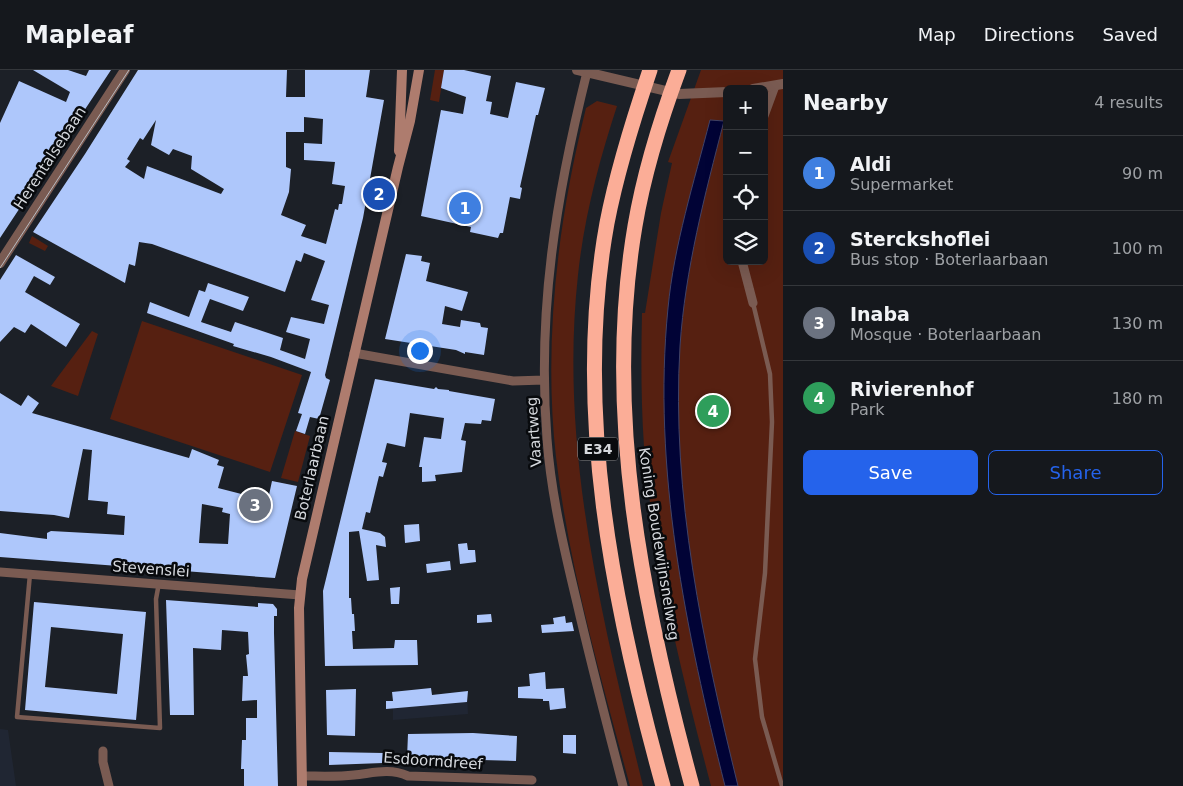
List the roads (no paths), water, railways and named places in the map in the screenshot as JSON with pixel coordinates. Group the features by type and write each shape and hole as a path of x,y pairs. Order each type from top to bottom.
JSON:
{"highway":[{"name":"E34","path":"650,70 619,170 607,223 600,275 595,388 597,440 612,564 629,651 663,786"},
{"name":"Koning Boudewijnsnelweg","path":"679,70 662,115 646,174 635,226 628,277 623,345 626,442 639,547 657,647 692,786"}],"main road":[{"name":"Boterlaarbaan","path":"399,162 398,121 402,70"},
{"name":"Boterlaarbaan","path":"302,781 300,595 304,565 410,121 419,70"}],"street":[{"name":"Herentalsebaan","path":"0,263 125,70"},
{"path":"582,71 679,94 723,92"},
{"name":"Vaartweg","path":"582,71 549,257 544,380 547,439 556,512 596,684 623,786"},
{"path":"768,108 779,85"},
{"path":"743,265 753,303"},
{"path":"354,353 513,381 544,380"},
{"name":"Stevenslei","path":"0,572 300,595"},
{"path":"103,751 103,762 109,786"},
{"name":"Esdoorndreef","path":"302,781 369,772 396,771 408,776 532,780"}],"lane":[{"path":"753,303 770,374 772,422 765,573 755,659 762,717 782,786"},
{"path":"30,574 17,717 160,728 156,599 159,583"}],"tram line":[{"path":"0,268 129,70"}],"place":[{"name":"Sterckshoflei","path":"379,194"},
{"name":"Aldi","path":"465,208"},
{"name":"Rivierenhof","path":"713,411"},
{"name":"Inaba","path":"255,505"}]}
